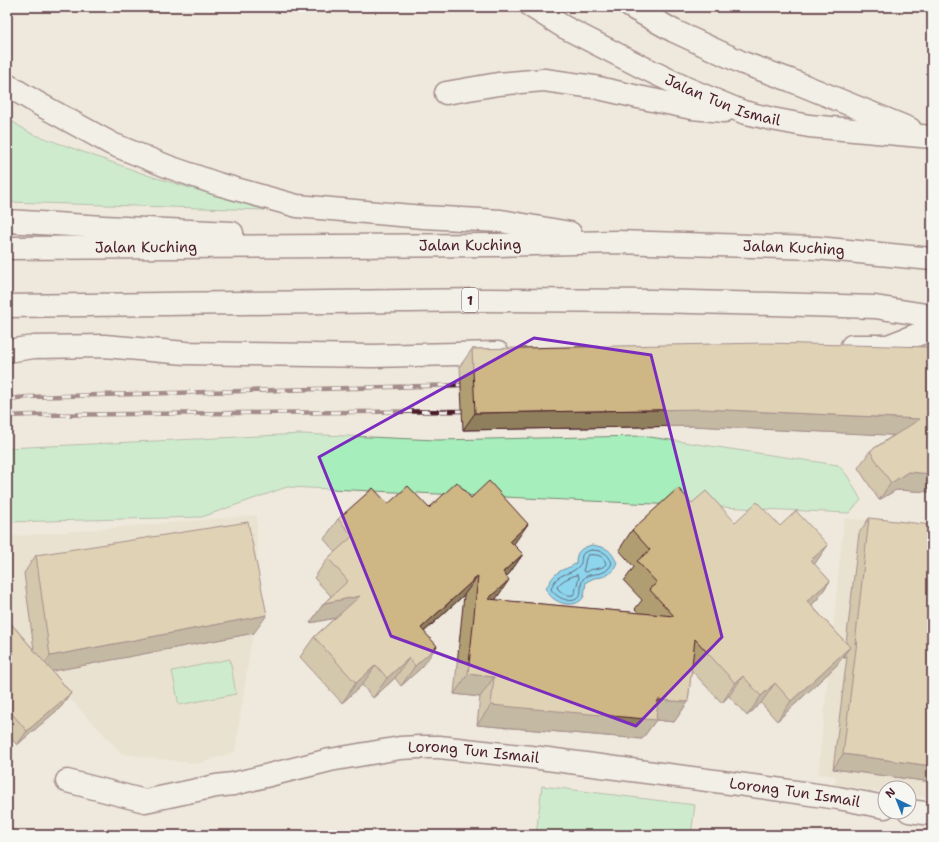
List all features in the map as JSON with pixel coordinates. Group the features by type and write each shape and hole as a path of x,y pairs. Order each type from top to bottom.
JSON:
{"main road":[{"name":"Jalan Tun Ismail","path":"532,7 564,27 638,65 688,89 743,112 809,126 931,137"},
{"name":"Jalan Tun Ismail","path":"631,7 674,31 743,63 790,80 931,137"},
{"path":"648,7 674,31"},
{"path":"446,93 498,84 544,80 594,87 692,108 743,112"},
{"path":"7,85 112,144 169,167 218,184 297,206 423,217 501,221 616,242"},
{"path":"7,221 103,227 269,234 299,246"},
{"name":"Jalan Kuching","path":"7,248 498,245 616,242 817,248 932,259"},
{"name":"1","path":"7,306 486,300 645,301 875,308 932,316"},
{"path":"833,346 888,346 932,329"},
{"path":"7,351 34,347 104,346 186,353 372,356 521,352"},
{"name":"Lorong Tun Ismail","path":"67,781 145,801 216,786 233,784 330,760 400,748 439,747 540,758 789,791 877,805"},
{"path":"917,812 932,814"}],"highlighted area":[{"path":"534,338 651,355 722,637 636,726 391,636 319,457"}],"shaded area":[{"path":"764,7 791,7 781,14"},
{"path":"257,515 258,612 250,650 235,752 198,764 122,754 70,699 7,620 7,537"},
{"path":"844,518 932,527 932,798 917,796 917,780 877,780 877,791 834,785 836,776 818,774"}],"green space":[{"path":"7,118 30,133 150,176 265,210 7,202"},
{"path":"302,434 436,440 643,436 838,465 847,475 861,500 849,513 287,487 202,517 7,522 7,448"},
{"path":"230,659 236,694 179,705 172,671"},
{"path":"542,786 695,805 691,835 536,835"}],"water":[{"path":"592,545 608,550 617,563 612,572 586,582 584,596 580,601 571,604 561,603 549,594 546,588 557,573 576,563 578,553 580,551 585,547"}],"building":[{"path":"765,343 932,347 932,474 908,472 891,483 870,451 920,419 704,409 475,413 472,349"},
{"path":"489,481 528,524 510,541 523,554 503,572 509,580 488,599 674,616 649,589 657,583 637,561 650,550 632,530 678,488 692,503 706,491 735,522 757,502 780,526 796,511 828,545 811,560 830,581 807,601 850,647 791,701 775,683 761,696 743,676 735,683 695,639 688,702 658,700 656,720 491,705 494,677 468,674 478,576 421,628 437,646 415,666 409,658 387,678 376,665 356,683 314,637 360,596 324,603 348,581 328,558 353,536 338,519 373,488 388,504 408,486 429,508 457,482 471,498"},
{"path":"869,518 932,525 932,766 843,754 857,641 855,644"},
{"path":"248,522 267,615 50,656 36,555"},
{"path":"7,619 71,693 27,731 7,708"},
{"path":"7,795 10,810 7,810"}],"railway":[{"path":"7,399 28,397 461,385"},
{"path":"7,416 462,411"}]}
